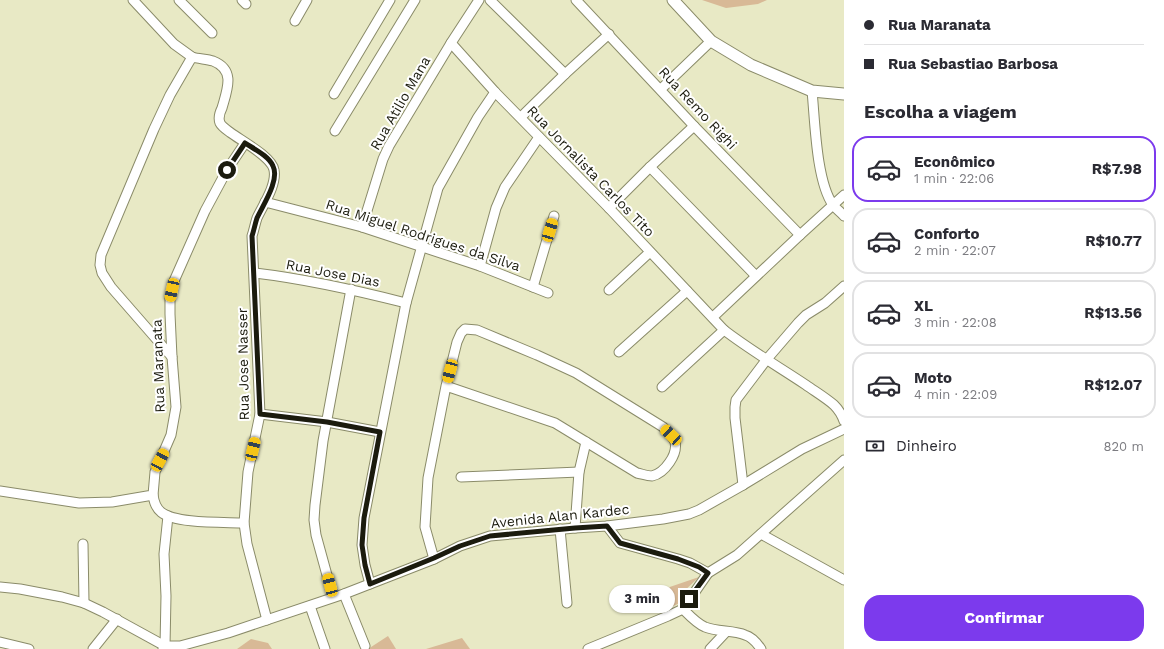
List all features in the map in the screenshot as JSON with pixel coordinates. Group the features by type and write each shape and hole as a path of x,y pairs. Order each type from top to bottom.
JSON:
{"street":[{"path":"133,0 174,44 192,57 170,96 154,129 101,255 100,265 102,274 111,287 172,357"},
{"path":"179,0 212,33"},
{"path":"295,21 307,0"},
{"path":"334,94 390,0"},
{"path":"335,131 415,0"},
{"name":"Rua Atilio Mana","path":"362,227 383,159 389,146 451,43 479,0"},
{"path":"490,0 565,74"},
{"name":"Rua Remo Righi","path":"576,0 661,89 694,126 800,235"},
{"path":"673,0 711,41 751,65 812,91 844,94"},
{"path":"521,118 565,74 609,34"},
{"path":"661,89 711,41"},
{"name":"Rua Jornalista Carlos Tito","path":"451,43 495,92 609,208 724,330 739,342 783,369 835,406 844,421"},
{"name":"Rua Jose Nasser","path":"192,57 212,61 226,69 228,82 220,112 220,123 224,128 262,154 273,166 274,171 274,181 257,219 252,236 252,252 255,273 260,414 248,472 244,523 267,620"},
{"path":"812,91 820,164 826,189 834,205 844,216"},
{"path":"370,584 362,545 364,518 406,302 420,247 438,188 478,117 495,92"},
{"path":"609,208 694,126"},
{"path":"480,266 496,208 505,187 539,137"},
{"name":"Rua Maranata","path":"153,495 155,472 171,435 176,406 172,357 170,298 174,281 205,211 227,170 245,143"},
{"path":"650,167 756,276"},
{"path":"713,317 844,195"},
{"name":"Rua Miguel Rodrigues da Silva","path":"265,202 362,227 480,266 548,292"},
{"path":"533,287 554,216"},
{"path":"609,290 650,252"},
{"name":"Rua Jose Dias","path":"255,273 305,280 406,302"},
{"path":"743,485 735,418 735,404 767,359 798,323 806,315 825,303 844,286"},
{"path":"333,597 316,535 314,520 321,456 351,289"},
{"path":"619,352 687,291"},
{"path":"434,558 425,527 428,478 446,386 457,342 461,333 465,329 477,330 576,374 663,427 671,435 674,441 675,449 669,464 660,472 653,476 637,473 555,423 446,386"},
{"path":"662,387 724,330"},
{"path":"260,414 327,422 380,432"},
{"name":"Avenida Alan Kardec","path":"164,647 181,648 310,606 370,584 460,546 490,536 607,526 689,514 699,510 743,485 802,448 844,429"},
{"path":"575,528 579,472 586,442"},
{"path":"588,649 682,609 708,573 737,555 844,460"},
{"path":"461,477 579,472"},
{"path":"0,490 79,503 112,502 153,495 154,504 160,512 168,516 185,520 244,523"},
{"path":"0,587 20,589 62,597 84,603 164,647 166,596 164,554 168,516"},
{"path":"607,526 620,543 678,559 699,567 708,573"},
{"path":"560,529 567,602"},
{"path":"760,534 844,580"},
{"path":"83,544 84,603"},
{"path":"344,594 364,646"},
{"path":"310,606 325,649"},
{"path":"682,609 705,627 726,632 744,634 753,640 760,648"},
{"path":"93,649 116,620"},
{"path":"710,649 726,632"},
{"path":"0,642 16,648 29,649"}],"shaded area":[{"path":"702,0 767,0 758,4 726,8"},
{"path":"699,577 680,595 682,602 669,608 661,590"},
{"path":"388,636 396,649 368,649"},
{"path":"462,638 470,649 426,649"},
{"path":"251,639 268,643 272,649 237,649"}],"route":[{"path":"227,170 245,143 262,154 270,162 273,166 275,176 257,219 252,236 252,252 255,273 260,414 327,422 380,432 364,518 362,545 370,584 460,546 490,536 607,526 620,543 626,546 678,559 699,567 708,573 689,599"}]}
